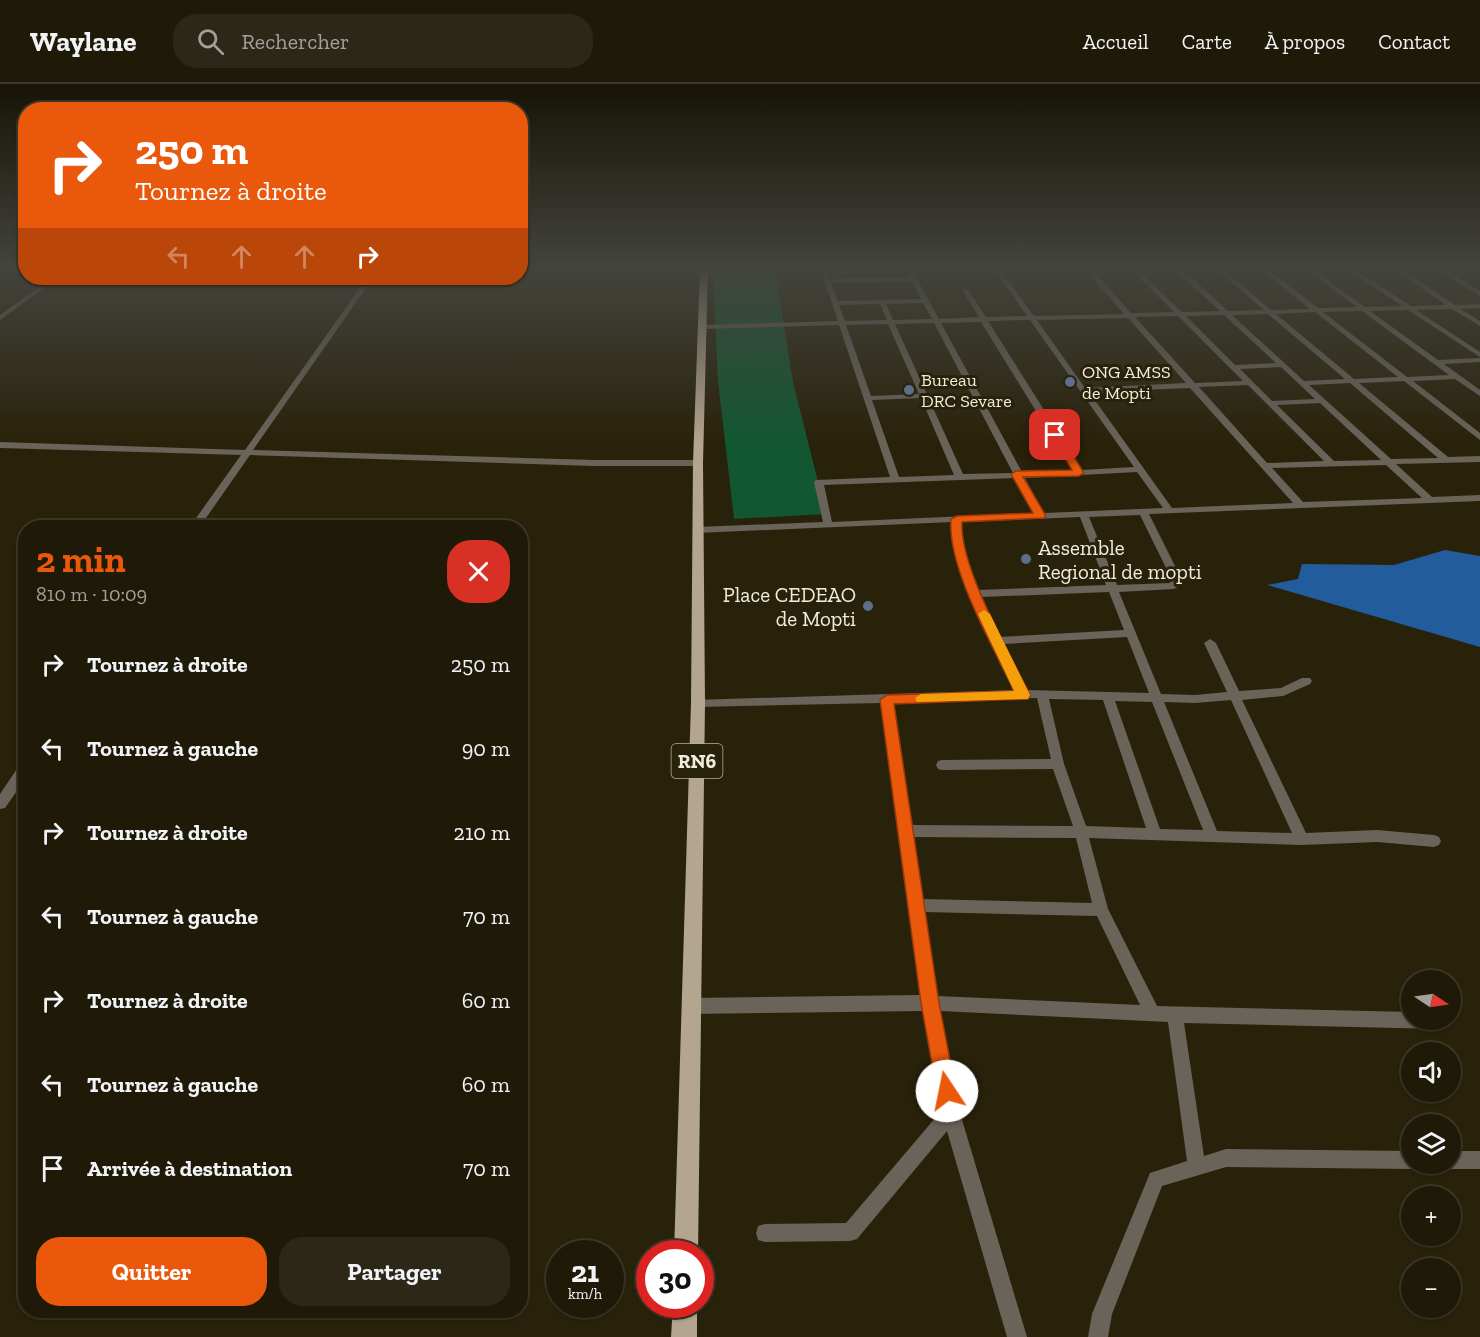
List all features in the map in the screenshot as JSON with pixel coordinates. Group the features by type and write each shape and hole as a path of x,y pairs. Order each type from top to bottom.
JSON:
{"main road":[{"name":"RN6","path":"686,1240 698,703 698,463 702,327"},
{"path":"684,1337 685,1318"}],"street":[{"path":"200,520 336,326"},
{"path":"702,327 727,326"},
{"path":"844,326 895,478"},
{"path":"893,326 959,476"},
{"path":"940,326 1016,474 1041,516"},
{"path":"988,326 1079,473"},
{"path":"1038,326 1169,510"},
{"path":"1139,326 1300,505"},
{"path":"1192,326 1331,464"},
{"path":"1242,326 1430,500"},
{"path":"1288,326 1446,460"},
{"path":"1339,326 1480,437"},
{"path":"1390,326 1480,394"},
{"path":"1436,326 1480,358"},
{"path":"1438,362 1480,358"},
{"path":"1233,367 1283,365"},
{"path":"1303,383 1459,377"},
{"path":"1084,390 1250,383"},
{"path":"868,398 924,396"},
{"path":"1270,403 1322,401"},
{"path":"0,445 249,451 594,464 698,463"},
{"path":"1265,466 1480,459"},
{"path":"828,524 819,482 1140,469"},
{"path":"698,530 1480,498"},
{"path":"975,594 1174,586 1176,578 1143,512"},
{"path":"1083,514 1212,836"},
{"path":"957,519 955,537 975,594 1023,695"},
{"path":"997,641 1132,633"},
{"path":"1210,643 1302,839"},
{"path":"698,703 887,700 1042,694 1195,699 1283,692 1306,681"},
{"path":"1042,694 1058,764 1081,832 1101,910 1152,1014"},
{"path":"1107,696 1155,834"},
{"path":"887,700 930,1003 951,1113 1017,1337"},
{"path":"942,765 1058,764"},
{"path":"0,804 18,778"},
{"path":"905,831 1081,832 1302,839 1377,836 1434,841"},
{"path":"916,905 1101,910"},
{"path":"692,1006 930,1003 1176,1015 1401,1020"},
{"path":"1176,1015 1197,1168"},
{"path":"765,1233 850,1232 951,1113"},
{"path":"1098,1337 1102,1314 1156,1179 1226,1158 1401,1160"},
{"path":"1461,1160 1480,1160"}],"green space":[{"path":"716,326 784,326 793,382 826,514 734,519 718,381"}],"water":[{"path":"1445,550 1480,556 1480,647 1267,585 1298,579 1302,564 1394,565"}],"slow traffic":[{"path":"921,698 1023,695 984,614"}],"place":[{"name":"ONG AMSS de Mopti","path":"1070,382"},
{"name":"Bureau DRC Sevare","path":"909,390"},
{"name":"Assemble Regional de mopti","path":"1026,559"},
{"name":"Place CEDEAO de Mopti","path":"868,606"}],"route":[{"path":"947,1091 930,1003 887,700 1023,695 975,594 955,537 957,519 1041,516 1016,474 1079,473 1055,435"}]}
